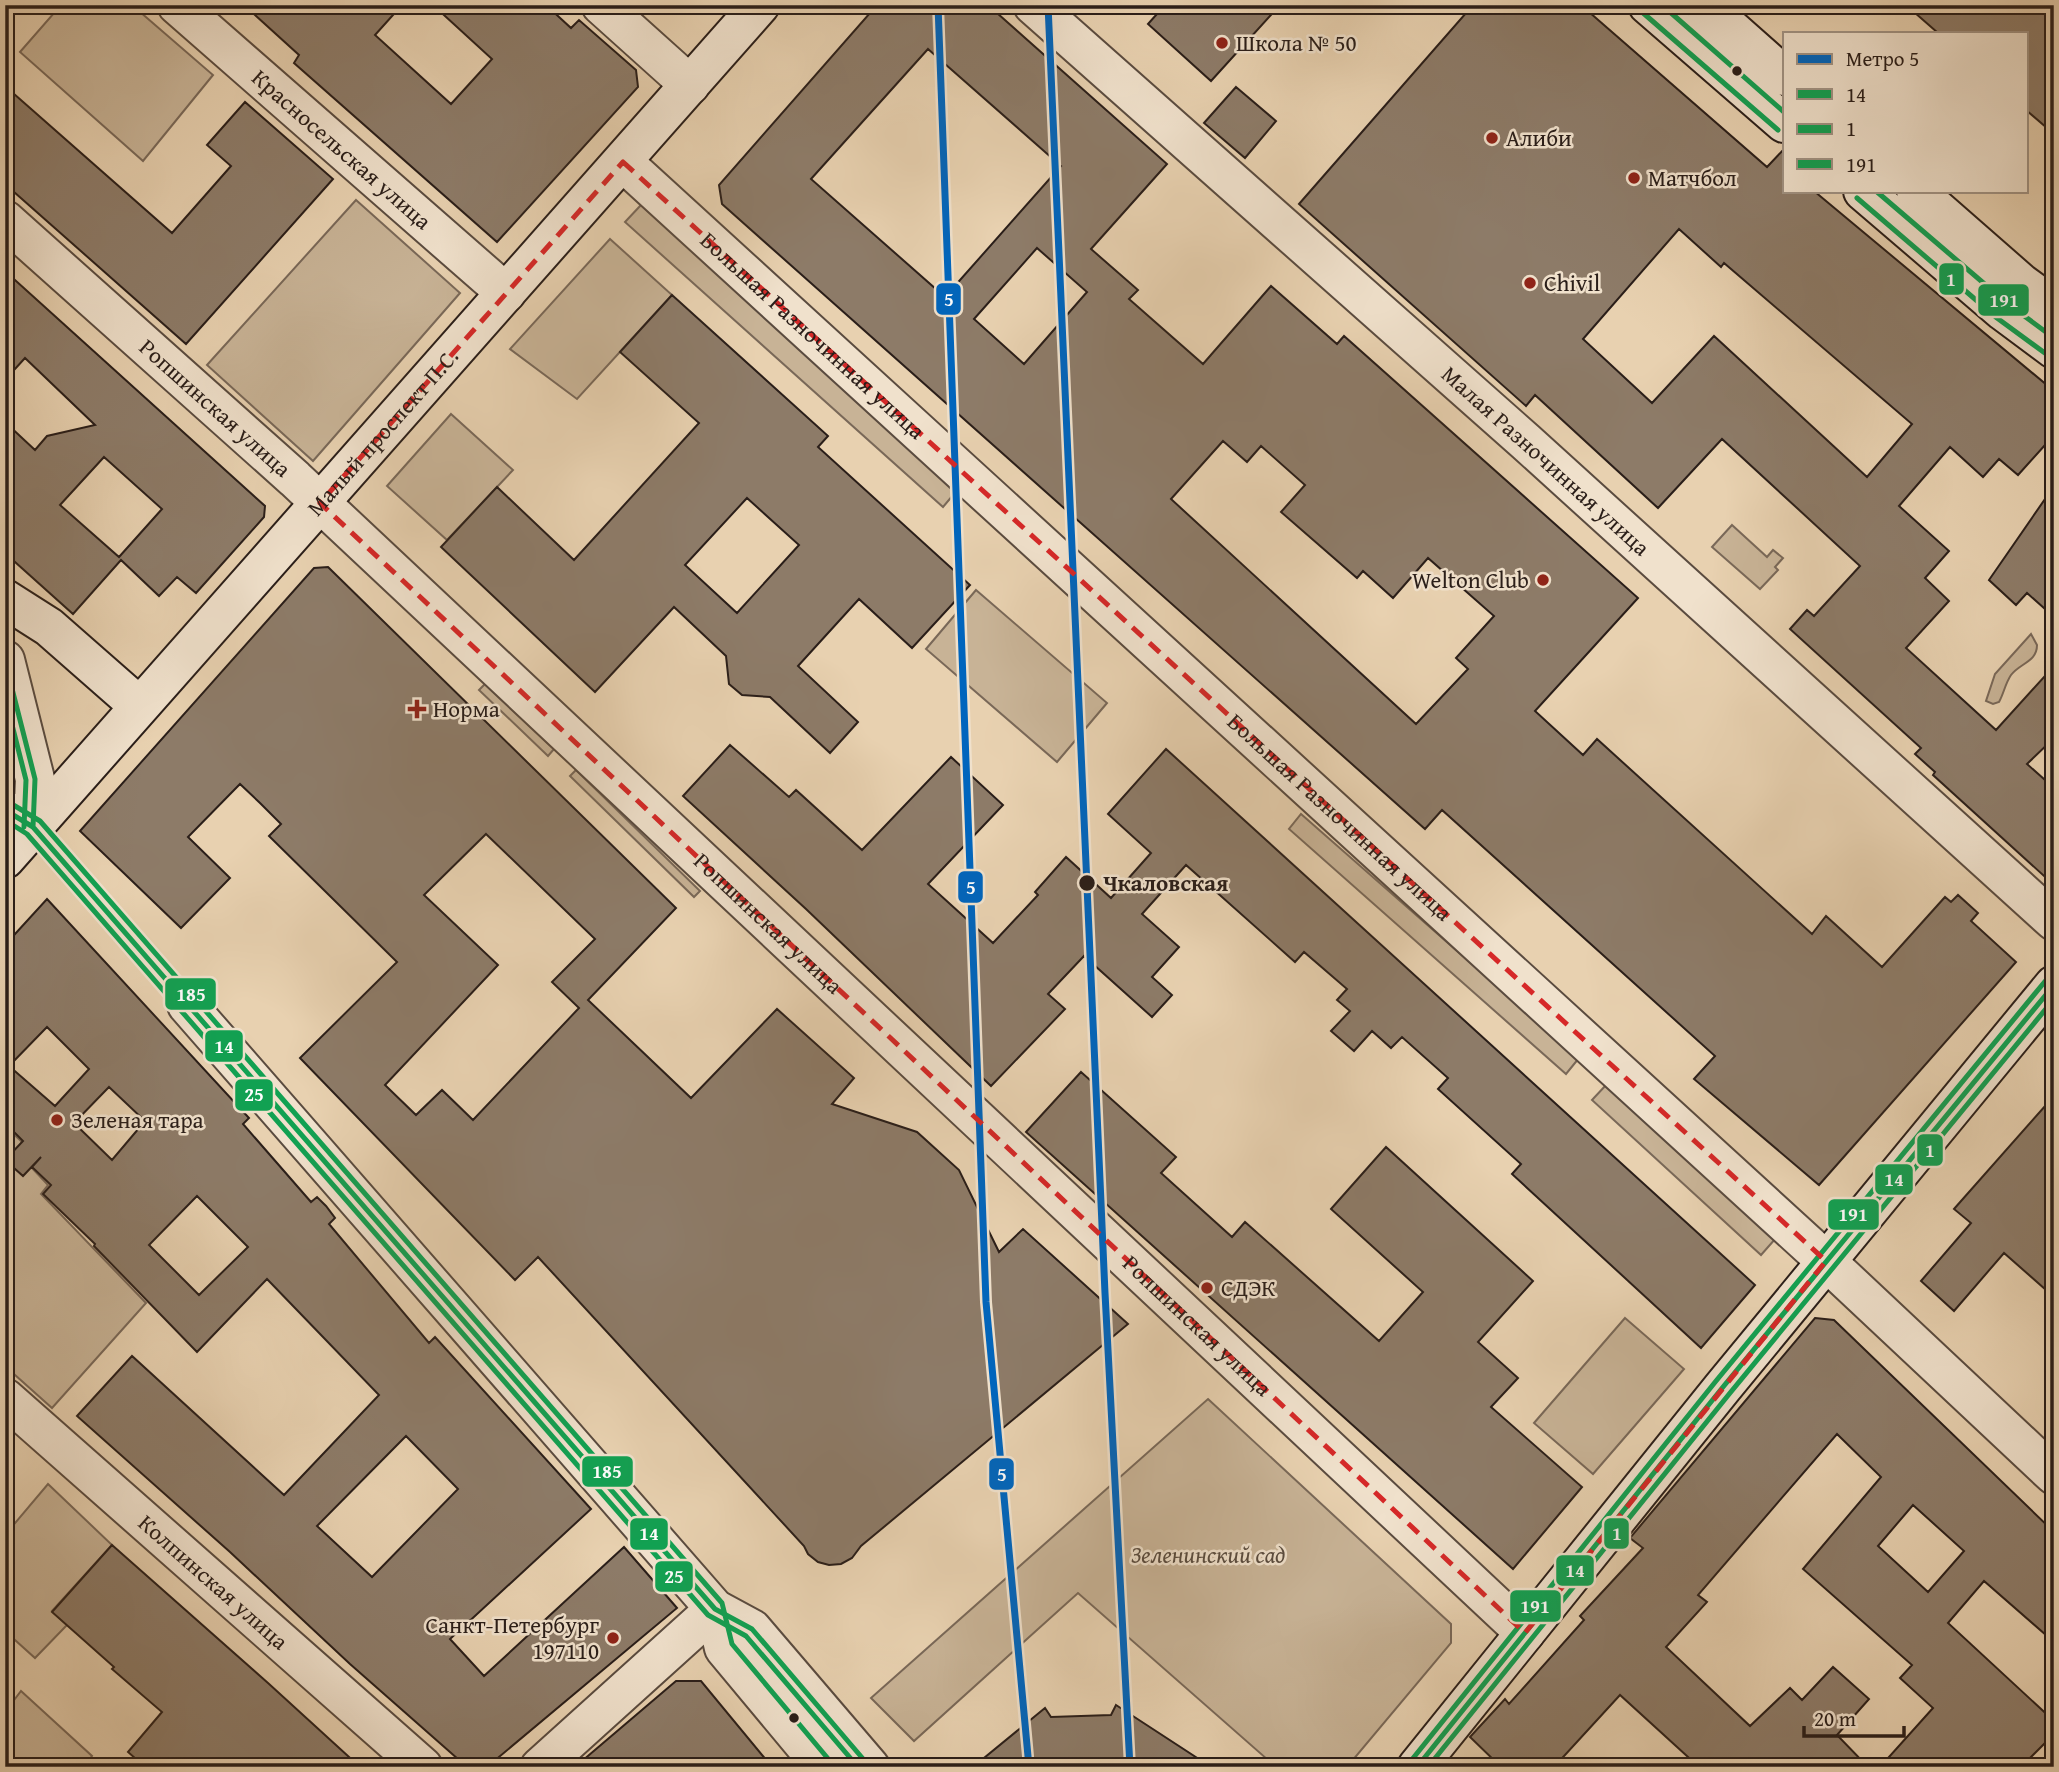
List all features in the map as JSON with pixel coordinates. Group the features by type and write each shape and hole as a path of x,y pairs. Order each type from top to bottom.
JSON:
{"street":[{"name":"Красносельская улица","path":"177,5 506,293"},
{"path":"601,5 690,85"},
{"name":"Малый проспект П.С.","path":"5,859 19,818 139,706 760,5"},
{"name":"Малая Разночинная улица","path":"1033,5 1517,434 2054,922"},
{"path":"1648,5 1783,122"},
{"path":"1704,5 1783,75"},
{"name":"Большая Разночинная улица","path":"623,162 1826,1261 2054,1475"},
{"path":"1864,192 2003,311 2054,349"},
{"path":"1917,192 2021,283 2054,307"},
{"name":"Ропшинская улица","path":"5,220 320,503 1525,1633"},
{"path":"5,599 49,627 139,706"},
{"path":"5,660 35,779 19,818"},
{"path":"1417,1767 1826,1261 2054,985"},
{"path":"187,1005 715,1609 752,1629 870,1767"},
{"name":"Колпинская улица","path":"5,1398 422,1767"},
{"path":"540,1767 715,1609"},
{"path":"715,1609 724,1648 822,1767"}],"highlighted area":[{"path":"623,162 1826,1261 1525,1633 320,503"}],"green space":[{"path":"61,5 132,5 213,75 143,161 20,52"},
{"path":"356,200 460,293 313,461 207,365"},
{"path":"641,205 959,488 943,507 625,222"},
{"path":"610,239 672,295 577,399 510,349"},
{"path":"451,414 513,470 447,540 387,486"},
{"path":"1732,525 1767,557 1773,550 1783,558 1775,567 1778,570 1760,589 1712,547"},
{"path":"976,590 1107,703 1057,762 926,649"},
{"path":"2031,634 2037,645 2034,655 2011,675 1999,702 1993,704 1986,701 1995,674"},
{"path":"485,684 554,749 548,756 479,690"},
{"path":"576,770 700,891 694,897 570,776"},
{"path":"1301,814 1579,1058 1566,1074 1289,829"},
{"path":"1607,1084 1776,1238 1761,1255 1592,1100"},
{"path":"5,1126 38,1157 30,1166 48,1185 41,1194 146,1303 52,1408 5,1366"},
{"path":"1625,1318 1684,1369 1593,1474 1534,1423"},
{"name":"Зеленинский сад","path":"1208,1399 1451,1624 1451,1643 1347,1767 1276,1767 1078,1593 914,1741 871,1698"},
{"path":"48,1484 112,1545 52,1611 67,1625 35,1658 5,1631 5,1535"},
{"path":"21,1691 92,1756 84,1767 5,1767 5,1712"}],"building":[{"path":"244,5 402,5 375,35 451,104 492,59 433,5 546,5 571,28 579,20 636,70 638,87 497,242 294,63 299,55"},
{"path":"877,5 988,5 1167,164 1091,249 1138,290 1129,299 1203,364 1271,286 1337,344 1344,336 1638,598 1535,711 1583,755 1597,739 1812,934 1826,916 1882,967 1945,897 1951,902 1958,895 1978,913 1971,921 2016,962 1819,1185 1694,1079 1715,1056 1442,810 1425,829 722,204 719,185","holes":["928,49 1061,166 945,297 811,179","1037,248 1087,292 1024,364 974,319","1223,441 1247,462 1261,446 1305,485 1281,512 1357,578 1363,571 1393,598 1428,558 1494,616 1456,658 1468,669 1416,724 1171,499"]},
{"name":"Школа № 50","path":"1165,5 1280,5 1211,81 1148,24"},
{"path":"1473,5 1581,5 1767,167 1783,150 1783,192 1815,192 2054,391 2054,435 2018,475 1999,459 1983,477 1950,447 1899,506 1949,551 1925,578 1949,601 1906,648 1996,730 2054,666 2054,738 2027,764 2054,788 2054,885 1933,775 1935,772 1915,754 1921,748 1790,629 1807,610 1814,616 1860,566 1722,439 1658,508 1535,395 1526,406 1299,204","holes":["1679,229 1721,267 1724,263 1912,424 1867,477 1714,336 1652,403 1583,339"]},
{"path":"1906,5 2054,5 2054,134 2028,112 2028,32 1937,32"},
{"path":"5,86 172,233 231,166 207,145 245,102 333,179 186,344 5,184"},
{"path":"1236,87 1276,121 1245,158 1204,123"},
{"path":"5,271 265,506 264,517 196,593 177,577 159,596 121,560 73,614 5,553 5,422 35,450 47,436 95,425 25,358 5,380","holes":["104,457 162,509 119,557 60,505"]},
{"path":"672,295 828,436 818,447 970,585 912,648 859,599 798,666 858,722 830,753 770,697 742,695 729,684 726,656 674,607 595,692 441,547 497,487 574,560 699,423 620,352","holes":["747,498 799,545 737,613 685,565"]},
{"path":"2054,486 2054,617 2027,593 2016,605 1989,580"},
{"path":"328,567 676,908 588,1000 691,1098 777,1009 854,1078 832,1104 917,1132 959,1170 999,1252 1023,1229 1128,1324 861,1546 852,1558 841,1564 818,1562 808,1554 804,1546 538,1257 515,1280 300,1058 397,962 269,836 281,824 260,803 240,784 188,837 230,878 181,928 80,831 314,568","holes":["486,834 595,939 552,982 579,1008 473,1120 442,1090 416,1115 385,1085 498,965 424,895"]},
{"path":"730,745 789,797 796,790 862,850 951,757 1003,805 928,884 993,943 1038,895 1035,892 1066,857 1111,898 1151,853 1108,814 1166,749 1755,1285 1701,1348 1512,1174 1521,1164 1438,1089 1448,1078 1402,1037 1391,1048 1372,1031 1354,1051 1331,1031 1350,1011 1337,1000 1347,989 1304,952 1295,962 1186,865 1142,914 1179,947 1152,977 1172,995 1152,1017 1084,956 1048,994 1065,1009 991,1086 683,796"},
{"path":"47,899 249,1118 243,1124 311,1202 317,1197 326,1206 335,1218 329,1224 429,1343 435,1337 591,1509 450,1639 484,1676 624,1547 677,1608 487,1767 467,1767 77,1416 132,1356 284,1495 379,1395 267,1279 197,1352 94,1246 95,1244 43,1194 51,1185 32,1167 41,1157 23,1176 5,1160 23,1141 5,1123 5,945","holes":["47,1027 89,1069 55,1106 9,1066","109,1087 145,1121 112,1160 74,1123","197,1196 248,1247 199,1295 149,1245","406,1436 458,1489 372,1577 317,1526"]},
{"path":"1081,1072 1176,1157 1161,1173 1232,1237 1245,1222 1379,1341 1423,1292 1331,1209 1386,1147 1533,1281 1478,1342 1518,1378 1491,1407 1582,1487 1513,1569 1026,1132"},
{"path":"2054,1096 2054,1297 2004,1253 1954,1311 1921,1281 1971,1223 1954,1209"},
{"path":"1815,1318 1834,1320 2054,1532 2054,1642 1984,1581 1948,1623 2054,1721 2054,1734 2021,1767 1880,1767 1933,1708 1900,1678 1912,1665 1803,1569 1881,1477 1837,1434 1698,1595 1707,1602 1666,1647 1750,1726 1790,1688 1802,1700 1833,1667 1869,1699 1837,1735 1868,1767 1699,1767 1620,1695 1554,1767 1501,1767 1470,1737 1505,1699 1509,1704 1584,1620 1580,1616 1643,1548 1630,1538","holes":["1913,1505 1964,1551 1928,1592 1878,1546"]},
{"path":"112,1545 360,1767 145,1767 128,1752 162,1712 52,1612"},
{"path":"676,1681 701,1681 772,1767 575,1767"},
{"path":"1116,1705 1211,1767 973,1767 1045,1708 1051,1717 1111,1715"}],"metro line":[{"name":"5","path":"938,5 986,1302 1029,1767"},
{"name":"5","path":"1048,5 1105,1293 1130,1767"}],"transit line":[{"name":"191","path":"1662,5 1783,111"},
{"name":"1","path":"1642,12 1778,130"},
{"name":"191","path":"1877,192 2008,304 2054,338"},
{"name":"1","path":"1857,198 1997,318 2049,356"},
{"name":"14","path":"5,661 35,779 33,827"},
{"name":"25","path":"5,697 26,780 24,827"},
{"name":"185","path":"10,803 40,821 722,1603 732,1644 830,1761"},
{"name":"14","path":"5,810 33,827 715,1609 752,1629 870,1767"},
{"name":"25","path":"5,820 27,834 708,1615 746,1636 858,1767"},
{"name":"191","path":"1410,1762 1716,1381 2047,979"},
{"name":"14","path":"1417,1767 1723,1387 2054,985"},
{"name":"1","path":"1428,1767 1730,1393 2054,999"}],"place":[{"name":"Школа № 50","path":"1222,43"},
{"name":"Алиби","path":"1492,138"},
{"name":"Матчбол","path":"1634,178"},
{"name":"Chivil","path":"1530,283"},
{"name":"Welton Club","path":"1543,580"},
{"name":"Норма","path":"417,709"},
{"name":"Чкаловская","path":"1087,883"},
{"name":"Зеленая тара","path":"57,1120"},
{"name":"СДЭК","path":"1207,1288"},
{"name":"Санкт-Петербург 197110","path":"613,1638"}]}
